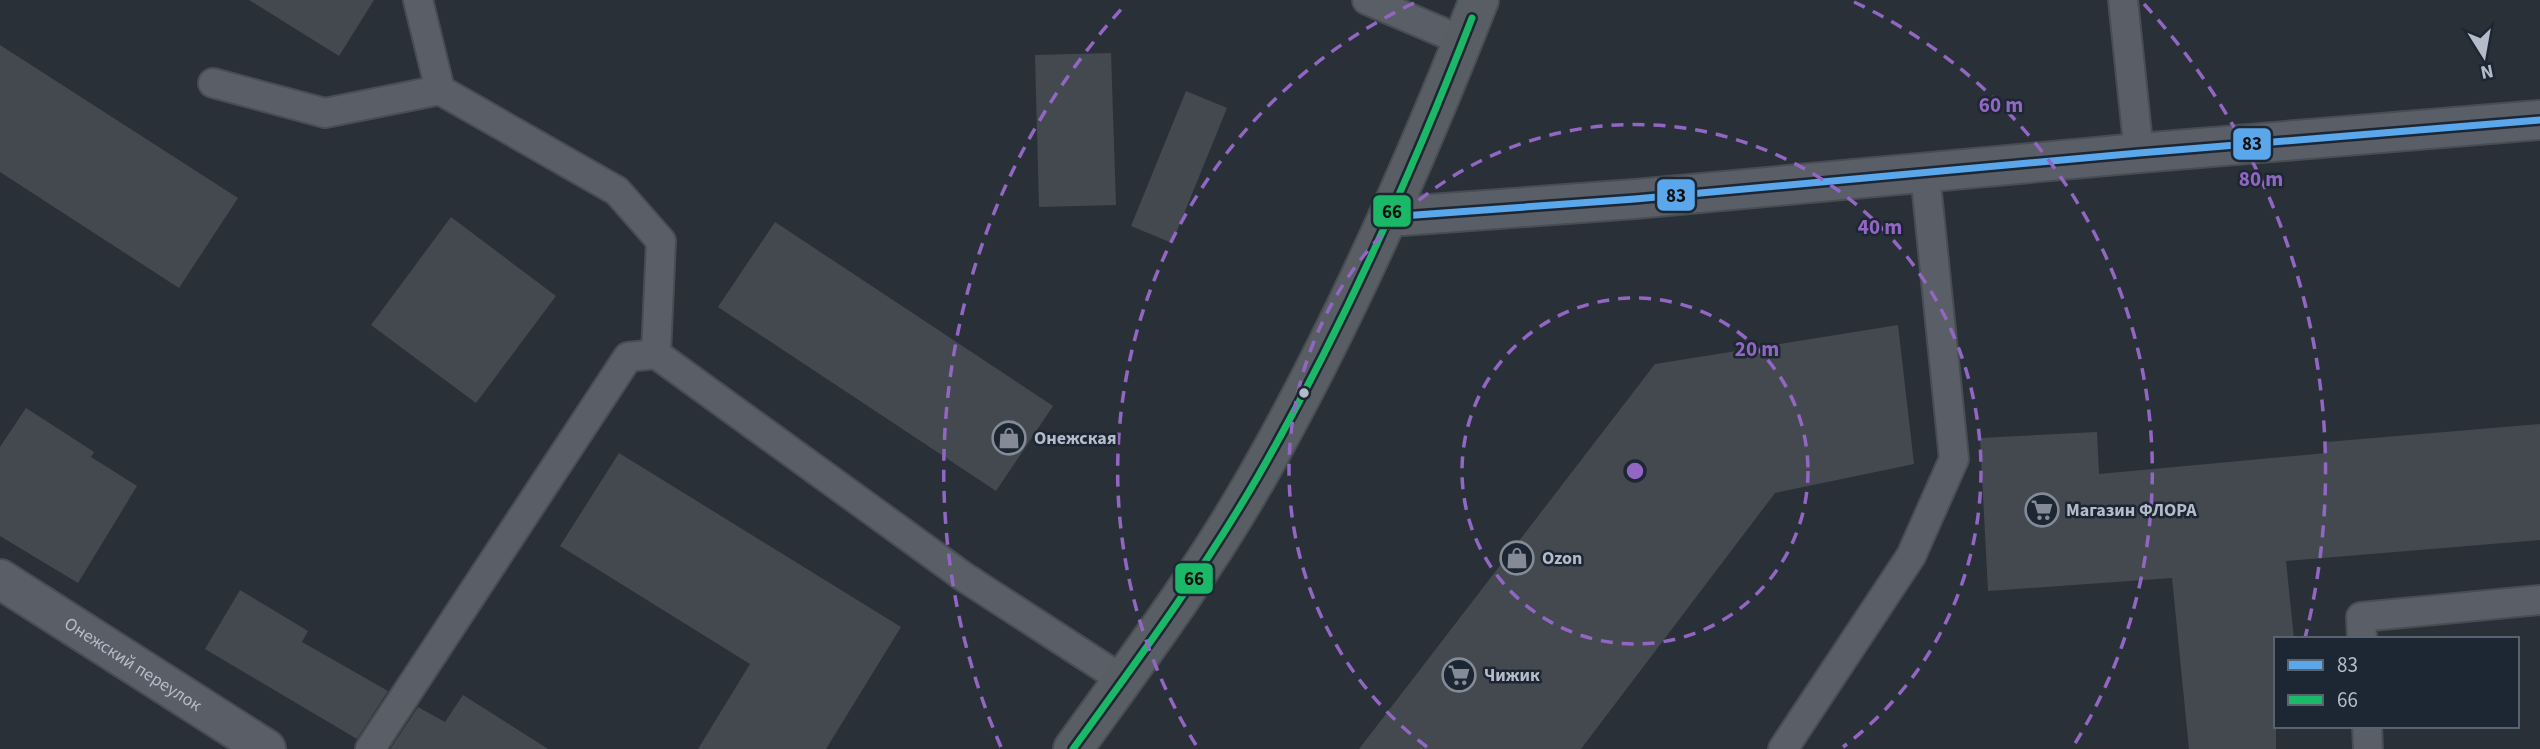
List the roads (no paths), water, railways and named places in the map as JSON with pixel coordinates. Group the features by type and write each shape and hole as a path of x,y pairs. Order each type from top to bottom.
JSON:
{"main road":[{"path":"1073,749 1190,586 1257,478 1328,344 1388,217 1479,0"}],"street":[{"path":"1388,217 1635,199 2540,120"},
{"name":"Онежский переулок","path":"0,579 267,749"}],"lane":[{"path":"418,0 440,90"},
{"path":"1367,0 1463,41"},
{"path":"2123,0 2139,153"},
{"path":"213,83 325,113 440,90 617,191 661,241 656,354"},
{"path":"1783,749 1911,556 1954,459 1925,173"},
{"path":"370,749 628,357 656,354 964,577 1123,680"},
{"path":"2362,637 2361,617 2540,600"},
{"path":"2367,728 2368,749"}],"place":[{"name":"Онежская","path":"1009,438"},
{"name":"Магазин ФЛОРА","path":"2042,510"},
{"name":"Ozon","path":"1517,558"},
{"name":"Чижик","path":"1459,675"}]}
